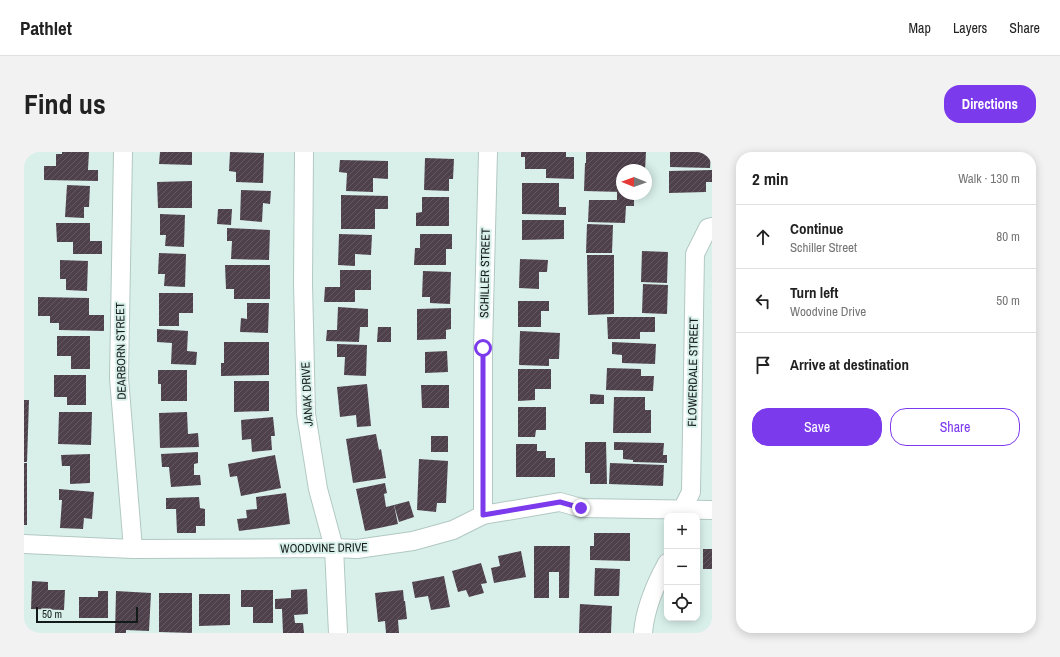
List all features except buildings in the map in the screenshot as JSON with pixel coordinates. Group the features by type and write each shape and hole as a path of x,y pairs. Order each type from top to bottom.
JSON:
{"street":[{"name":"DEARBORN STREET","path":"123,152 119,378 133,550"},
{"name":"JANAK DRIVE","path":"304,152 303,283 306,414 318,489 334,548 338,633"},
{"name":"SCHILLER STREET","path":"483,515 483,348 488,152"},
{"name":"FLOWERDALE STREET","path":"682,513 691,492 695,254 710,228"},
{"name":"WOODVINE DRIVE","path":"24,544 133,550 357,549 413,541 453,530 483,515 560,502 581,508 682,513 712,510"},
{"path":"643,633 647,609 657,582 664,569"}],"route":[{"path":"483,348 483,515 560,502 581,508"}]}
